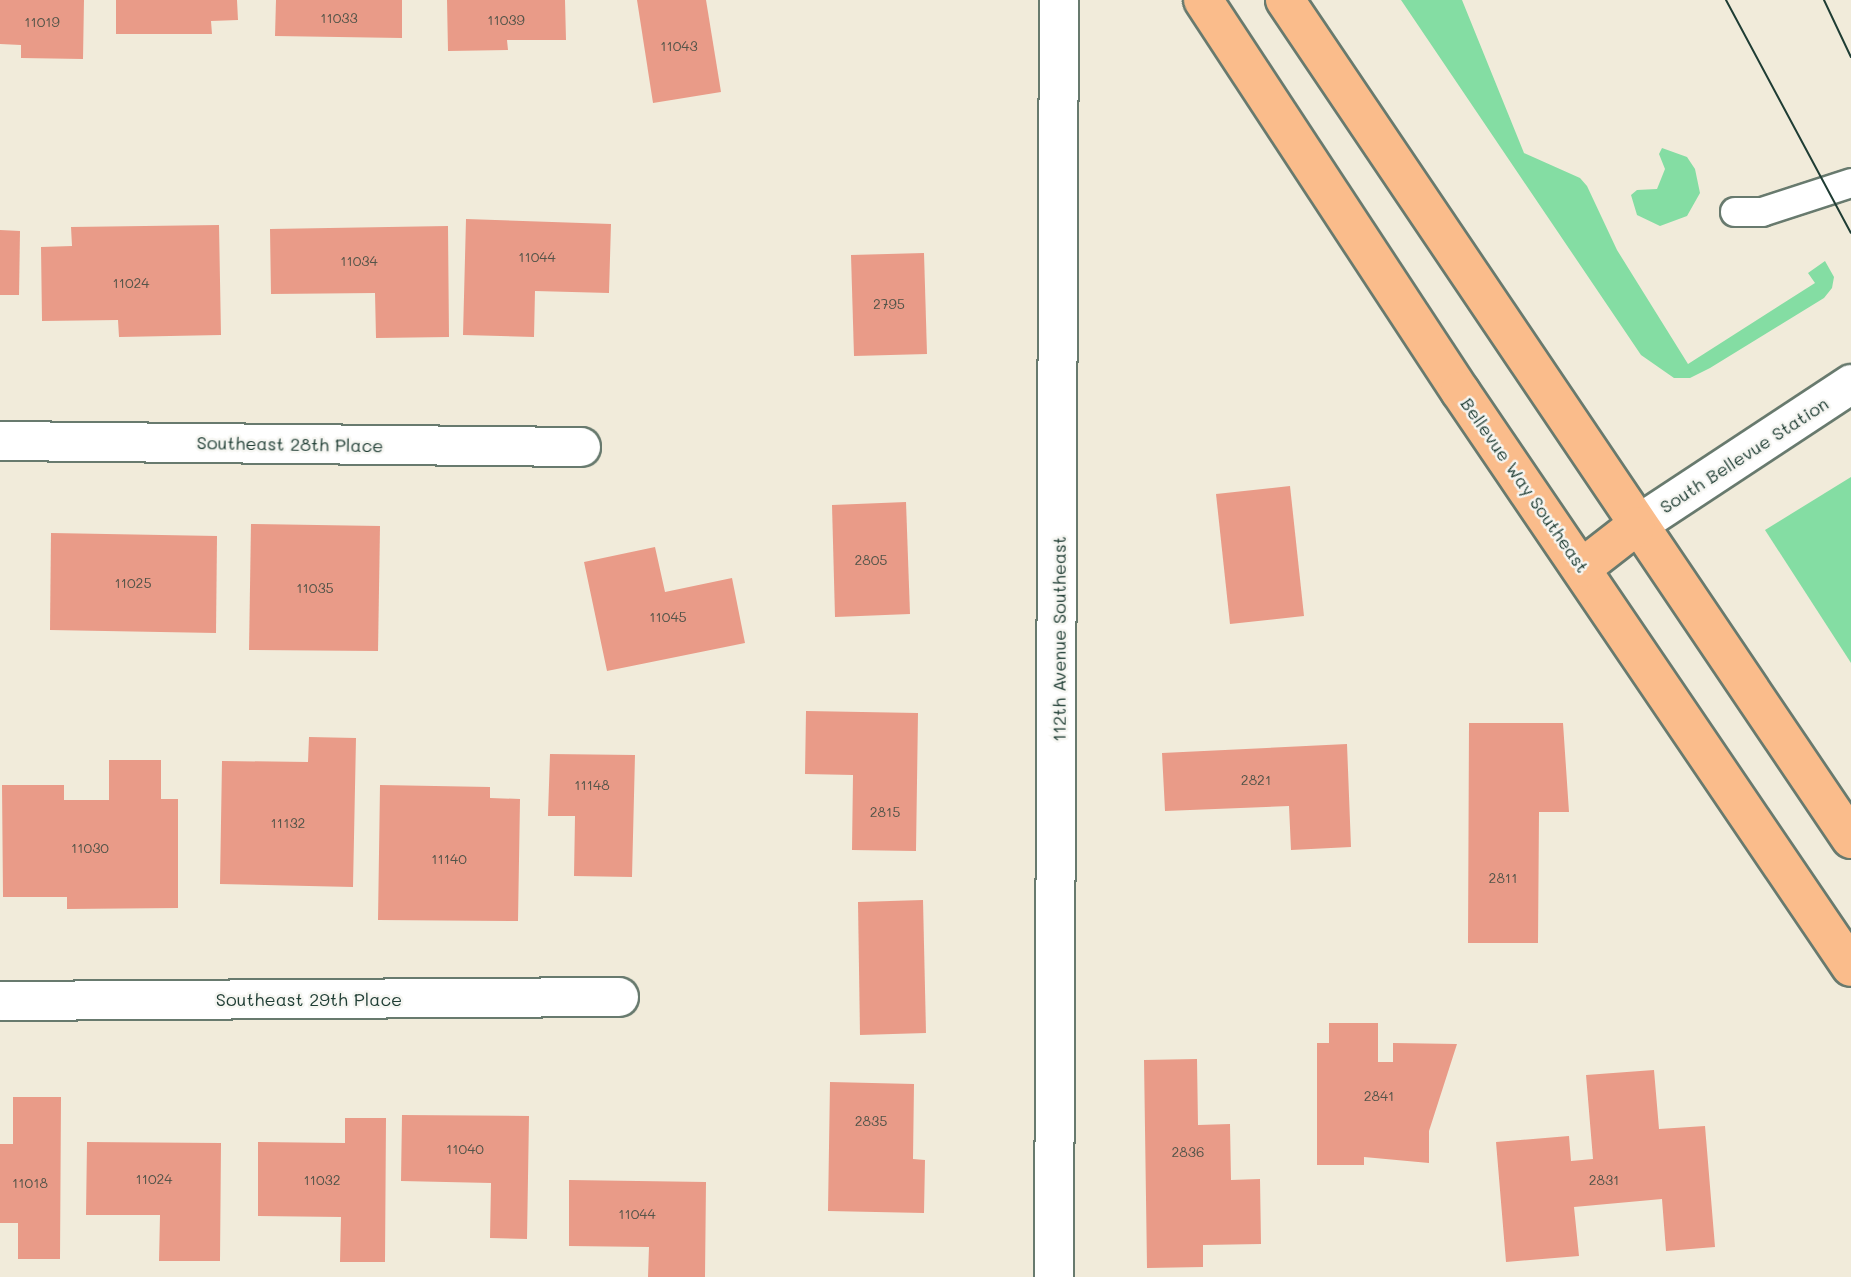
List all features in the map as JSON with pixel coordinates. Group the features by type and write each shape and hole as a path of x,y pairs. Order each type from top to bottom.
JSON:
{"main road":[{"name":"Bellevue Way Southeast","path":"1203,0 1851,967"},
{"path":"1285,0 1636,526 1851,839"},
{"path":"1582,568 1636,526"}],"street":[{"name":"112th Avenue Southeast","path":"1054,1277 1059,0"},
{"name":"South Bellevue Station","path":"1636,526 1851,384"},
{"name":"Southeast 28th Place","path":"0,441 581,447"},
{"name":"Southeast 29th Place","path":"0,1001 619,997"}],"lane":[{"path":"1735,212 1762,212 1851,183"}],"green space":[{"path":"1401,0 1462,0 1524,153 1580,178 1587,186 1617,250 1688,364 1815,283 1808,273 1825,261 1834,277 1832,288 1824,298 1710,368 1690,378 1674,378 1641,355"},
{"path":"1662,148 1687,157 1695,169 1700,193 1687,216 1660,226 1637,215 1631,195 1637,190 1657,189 1665,169 1659,154"},
{"path":"1851,477 1851,663 1765,530"}],"building":[{"path":"0,0 84,0 83,59 21,58 21,45 0,44"},
{"path":"116,0 237,0 238,20 211,21 212,34 116,34"},
{"path":"276,0 402,0 402,38 275,36"},
{"path":"447,0 565,0 566,40 507,40 508,50 448,51"},
{"path":"637,0 706,0 721,92 653,103"},
{"path":"466,219 611,224 609,293 535,291 534,337 463,335"},
{"path":"219,225 221,335 119,337 118,320 42,321 41,247 72,246 71,227"},
{"path":"448,226 449,337 376,338 375,293 271,294 270,229"},
{"path":"0,230 20,231 19,295 0,295"},
{"path":"924,253 927,354 854,356 851,255"},
{"path":"1290,486 1304,616 1230,624 1216,494"},
{"path":"906,502 910,614 835,617 832,505"},
{"path":"251,524 380,526 378,651 249,650"},
{"path":"51,533 217,536 216,633 50,630"},
{"path":"655,547 665,592 732,578 745,643 607,671 584,562"},
{"path":"806,711 918,713 916,851 852,850 853,775 805,774"},
{"path":"1469,723 1563,723 1569,812 1539,812 1538,943 1468,943"},
{"path":"309,737 356,738 353,887 220,884 222,761 308,762"},
{"path":"1347,744 1351,847 1291,850 1289,806 1165,811 1162,753"},
{"path":"550,754 635,755 632,877 574,876 575,816 548,816"},
{"path":"109,760 161,760 161,799 178,799 178,908 67,909 67,897 3,897 2,785 64,785 64,800 109,800"},
{"path":"380,785 490,787 490,798 520,799 518,921 378,920"},
{"path":"923,900 926,1033 860,1035 858,902"},
{"path":"1329,1023 1378,1023 1378,1062 1393,1062 1393,1043 1457,1044 1429,1131 1429,1163 1364,1157 1364,1165 1317,1165 1317,1043 1329,1043"},
{"path":"1197,1059 1198,1125 1230,1124 1231,1180 1260,1179 1261,1244 1203,1245 1203,1267 1147,1268 1144,1060"},
{"path":"1654,1070 1659,1129 1705,1126 1715,1247 1666,1251 1662,1199 1574,1207 1579,1256 1506,1262 1496,1142 1569,1136 1571,1161 1593,1159 1586,1075"},
{"path":"830,1082 914,1084 913,1159 925,1160 924,1213 828,1211"},
{"path":"13,1097 61,1097 60,1259 18,1259 18,1223 0,1223 0,1144 13,1144"},
{"path":"402,1115 529,1116 527,1239 490,1238 491,1183 401,1181"},
{"path":"345,1118 386,1118 385,1262 340,1262 341,1217 258,1216 258,1142 345,1143"},
{"path":"87,1142 221,1143 220,1261 159,1261 160,1215 86,1215"},
{"path":"569,1180 706,1182 705,1277 648,1277 649,1247 569,1246"}],"tram line":[{"path":"1726,0 1851,233"},
{"path":"1824,0 1851,57"}]}
